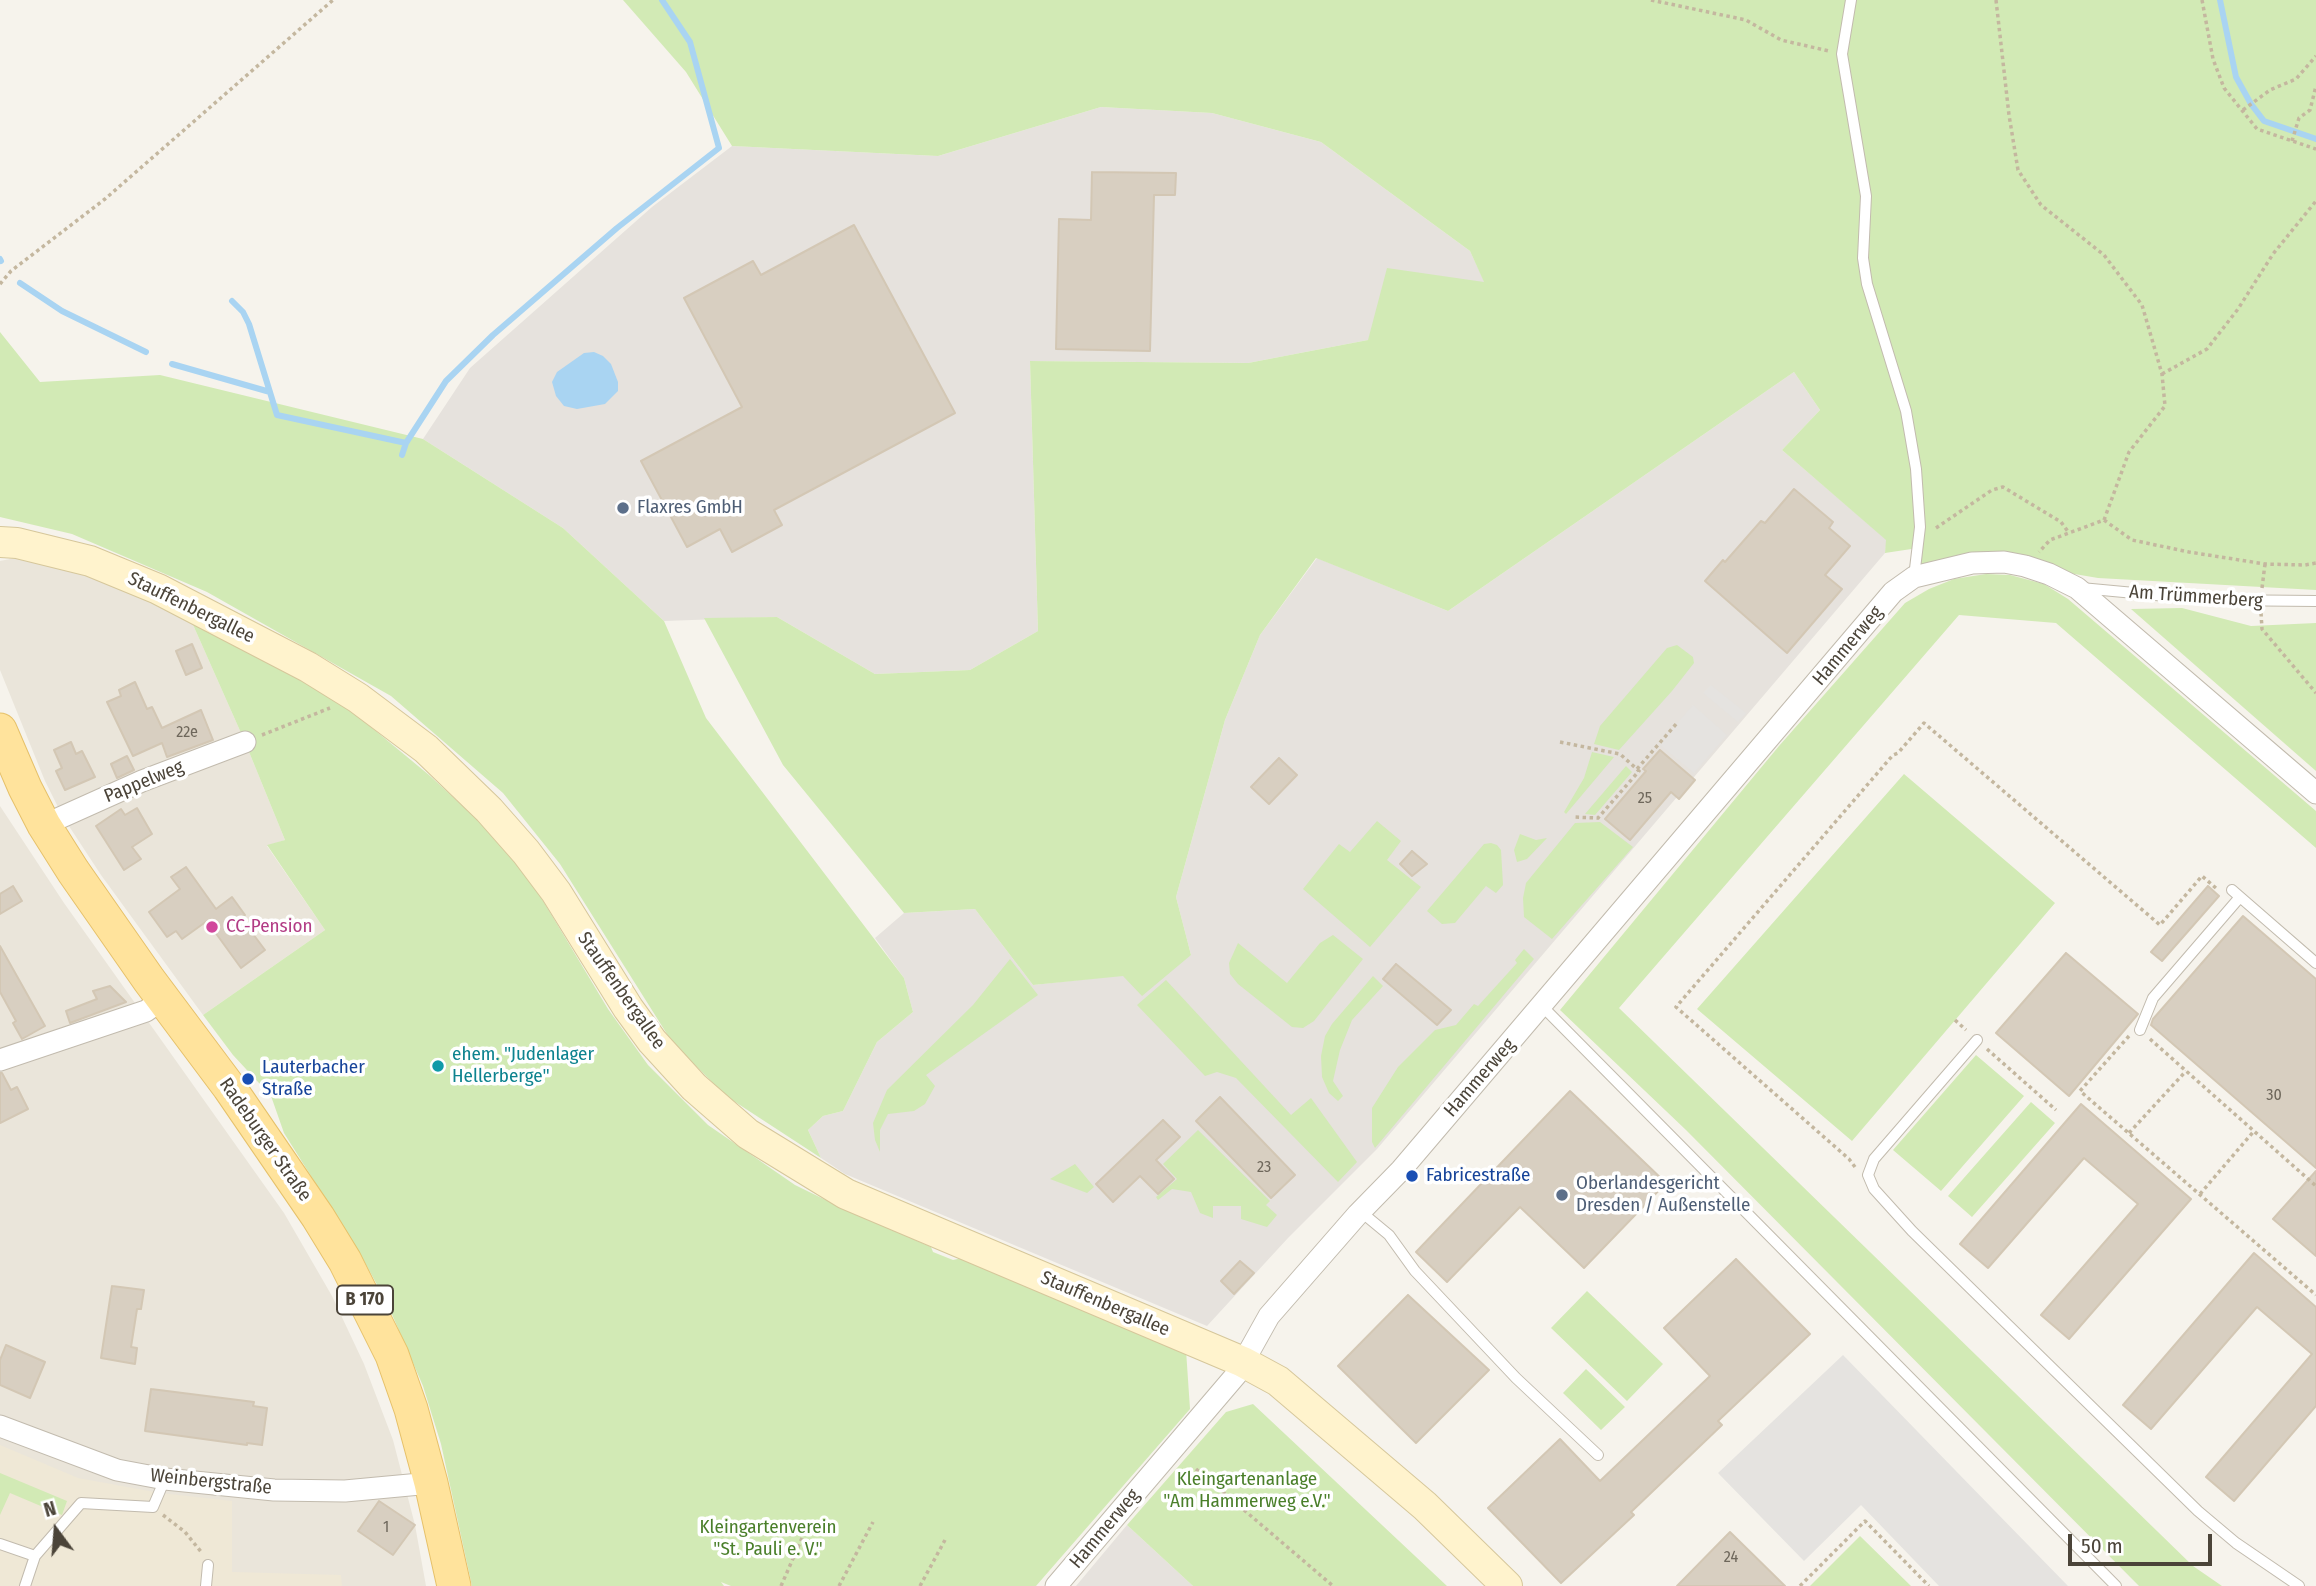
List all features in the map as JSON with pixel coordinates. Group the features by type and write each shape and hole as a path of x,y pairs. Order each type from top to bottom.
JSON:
{"main road":[{"name":"Stauffenbergallee","path":"0,541 90,561 158,589 308,667 358,698 426,749 503,827 556,892 628,1008 652,1041 694,1087 748,1134 846,1194 1244,1362 1278,1381 1425,1507 1507,1586"},
{"name":"Radeburger Straße","path":"0,730 44,825 73,871 235,1096 345,1261 392,1355 411,1409 454,1586"}],"street":[{"name":"Hammerweg","path":"1056,1586 1236,1374 1269,1316 1360,1211 1401,1170 1893,592 1914,577 1972,563 2004,562 2049,573 2077,588 2316,793"},
{"name":"Pappelweg","path":"44,825 142,781 245,742"},
{"path":"0,1060 146,1011 163,999"},
{"name":"Weinbergstraße","path":"0,1426 117,1470 165,1479 274,1490 345,1492 431,1483"}],"lane":[{"path":"1851,0 1842,54 1866,195 1863,258 1867,284 1906,411 1916,469 1920,527 1914,577"},
{"name":"Am Trümmerberg","path":"2077,588 2209,600 2316,601"},
{"path":"2140,1030 2153,998 2236,897 2316,963"},
{"path":"1542,1006 2116,1586"},
{"path":"1977,1040 1874,1159 1868,1175 1874,1189 1912,1231 2198,1511 2235,1543 2299,1586"},
{"path":"1360,1211 1389,1236 1415,1271 1516,1378 1598,1455"},
{"path":"25,1586 35,1556 81,1503 153,1507 165,1479"},
{"path":"0,1544 35,1556"},
{"path":"206,1586 208,1565"}],"path":[{"path":"0,284 11,271 105,199 332,0"},
{"path":"1651,0 1746,20 1781,40 1842,54"},
{"path":"1996,0 2018,170 2041,205 2104,255 2142,305 2162,374 2165,406 2129,452 2104,520 2050,540 2025,566"},
{"path":"2202,0 2213,59 2224,88 2258,129 2316,149"},
{"path":"2242,110 2270,90 2296,79 2316,56"},
{"path":"2292,141 2299,118 2310,110 2316,86"},
{"path":"2162,374 2207,349 2238,309 2273,254 2316,201"},
{"path":"1920,527 1935,529 1992,490 2003,487 2061,522 2070,534"},
{"path":"2104,520 2132,540 2189,552 2265,564 2316,563"},
{"path":"2265,564 2260,601 2262,629 2316,693"},
{"path":"245,742 358,698"},
{"path":"1573,817 1598,818 1677,723"},
{"path":"1868,1175 1855,1168 1849,1159 1675,1007 1893,755 1898,753 1924,723 2160,925 2202,876 2236,897"},
{"path":"1560,741 1620,754 1637,769"},
{"path":"1955,1020 2056,1110"},
{"path":"2316,1186 2137,1028 2080,1091 2316,1295"},
{"path":"2129,1133 2186,1071"},
{"path":"2200,1195 2253,1131"},
{"path":"1196,1469 1333,1586"},
{"path":"153,1507 185,1532 200,1549 208,1565"},
{"path":"1800,1586 1865,1521 1929,1586"},
{"path":"839,1586 873,1522"},
{"path":"781,1586 802,1538"},
{"path":"920,1586 945,1540"}],"shaded area":[{"path":"1101,107 1212,113 1321,142 1470,251 1485,283 1368,340 1248,363 1030,361 1038,631 970,670 875,674 777,617 664,621 563,528 423,439 470,368 652,207 732,146 938,156"},
{"path":"1794,372 1820,410 1782,450 1887,540 1885,553 1377,1149 1288,1238 1207,1326 845,1174 821,1158 808,1130 823,1116 843,1111 877,1042 913,1012 904,978 875,938 904,913 975,909 1033,985 1123,975 1191,955 1176,897 1225,720 1260,635 1317,558 1448,611"},
{"path":"15,558 87,575 190,618 285,840 267,846 325,930 203,1015 101,875 63,817 45,781 0,670 0,561"},
{"path":"1711,685 1746,713 1738,722 1703,693"},
{"path":"1693,705 1727,735 1694,773 1659,744"},
{"path":"0,806 64,903 284,1213 332,1296 364,1364 393,1440 415,1525 426,1586 0,1586"},
{"path":"1843,1355 2068,1586 1939,1586 1861,1505 1804,1561 1718,1473"},
{"path":"0,1445 78,1478 160,1493 232,1501 232,1572 341,1575 342,1586 0,1586"},
{"path":"1127,1525 1193,1586 1076,1586"}],"green space":[{"path":"623,0 2316,0 2316,590 2098,578 2004,562 1914,577 1918,548 1885,553 1886,540 1782,450 1820,410 1794,372 1448,611 1316,558 1260,635 1225,720 1176,897 1191,955 1142,996 1123,976 1033,985 975,909 904,913 783,765 704,618 777,617 875,674 970,670 1038,631 1030,361 1248,363 1368,340 1387,268 1484,282 1470,251 1321,142 1212,113 1101,107 938,156 732,146 686,72"},
{"path":"0,332 40,382 160,375 423,439 563,528 664,621 706,718 904,978 913,1012 877,1042 843,1111 823,1116 808,1130 821,1158 726,1096 672,1042 560,864 503,793 391,696 207,592 72,534 0,517"},
{"path":"1986,574 2010,575 2044,584 2068,599 2316,811 2316,848 2056,623 1959,615 1619,1008 2193,1566 2222,1586 2139,1586 1686,1130 1560,1010 1779,746 1905,603 1954,579"},
{"path":"2182,608 2251,626 2316,623 2316,771 2131,609"},
{"name":"Kleingartenverein \"St. Pauli e. V.\"","path":"190,618 342,703 429,775 479,821 527,874 608,1009 648,1065 708,1125 795,1185 931,1247 933,1252 953,1260 962,1258 1186,1350 1190,1409 1036,1586 731,1586 721,1582 724,1586 472,1586 441,1444 423,1386 388,1305 363,1259 284,1133 271,1096 233,1055 203,1015 325,930 267,845 285,840"},
{"path":"1677,645 1693,657 1694,663 1672,691 1619,750 1594,744 1600,726 1667,648"},
{"path":"1592,752 1614,757 1566,814 1564,812 1584,778"},
{"path":"1626,766 1632,772 1595,815 1585,814"},
{"path":"1904,774 2055,903 1852,1141 1697,1009"},
{"path":"1377,821 1401,841 1387,860 1421,887 1370,947 1303,889 1339,844 1350,852"},
{"path":"1600,822 1633,847 1552,939 1524,917 1523,898 1526,883 1575,823"},
{"path":"1520,834 1536,840 1547,838 1527,859 1517,862 1514,850"},
{"path":"1491,843 1501,850 1503,885 1496,893 1486,886 1455,923 1442,924 1427,911 1484,844"},
{"path":"1333,935 1363,959 1314,1021 1303,1028 1292,1027 1238,984 1230,974 1229,963 1238,943 1287,983 1320,943"},
{"path":"1524,949 1534,959 1375,1148 1372,1142 1372,1108 1398,1067 1435,1030 1456,1025 1474,1004 1478,1006 1517,963 1515,960"},
{"path":"1010,959 1038,995 926,1075 935,1086 925,1104 914,1111 888,1114 880,1130 880,1152 873,1123 887,1090 973,1005"},
{"path":"1373,976 1383,986 1352,1020 1340,1050 1333,1081 1343,1096 1338,1101 1329,1093 1322,1077 1321,1056 1325,1036"},
{"path":"1166,980 1291,1115 1311,1098 1357,1162 1338,1182 1236,1078 1217,1072 1205,1076 1137,1005"},
{"path":"1976,1055 2024,1096 1941,1191 1893,1150"},
{"path":"2031,1102 2055,1123 1972,1217 1948,1196"},
{"path":"1198,1130 1270,1201 1266,1205 1277,1215 1267,1227 1241,1219 1241,1206 1213,1206 1213,1218 1200,1213 1191,1192 1172,1189 1158,1200 1156,1197 1177,1179 1163,1164"},
{"path":"1075,1164 1094,1187 1087,1193 1050,1179"},
{"path":"1587,1291 1663,1364 1627,1401 1551,1328"},
{"path":"1586,1369 1625,1407 1601,1430 1563,1393"},
{"name":"Kleingartenanlage \"Am Hammerweg e.V.\"","path":"1253,1404 1447,1586 1193,1586 1127,1525 1226,1412"},
{"path":"0,1473 67,1501 62,1515 10,1493 0,1515"},
{"path":"1860,1536 1911,1586 1810,1586"}],"water":[{"path":"594,352 611,364 618,382 618,391 605,404 577,409 564,406 556,396 552,382 557,372 584,353"}],"building":[{"path":"1092,172 1176,173 1175,195 1154,195 1150,351 1056,349 1059,219 1091,220"},
{"path":"854,225 955,413 774,510 782,525 732,552 720,529 687,547 641,461 742,407 684,298 753,261 761,275"},
{"path":"1794,489 1833,522 1829,528 1850,546 1825,575 1842,589 1787,653 1705,581 1761,521 1765,523"},
{"path":"192,644 202,668 186,675 176,651"},
{"path":"135,682 147,709 152,707 162,728 201,710 213,740 167,757 162,743 133,756 107,702 121,696 119,690"},
{"path":"71,742 76,754 82,751 95,777 65,790 56,771 62,768 54,750"},
{"path":"1660,750 1695,780 1679,799 1671,792 1630,840 1605,819 1646,771 1643,769"},
{"path":"127,756 134,770 117,778 111,764"},
{"path":"1279,758 1297,775 1269,804 1251,787"},
{"path":"137,808 152,834 132,847 141,859 124,870 96,826 121,809 125,815"},
{"path":"1412,851 1427,864 1412,876 1400,864"},
{"path":"186,867 216,909 232,897 245,915 241,918 265,950 241,968 207,921 182,939 176,931 167,937 149,912 180,889 171,877"},
{"path":"13,886 22,901 0,914 0,894"},
{"path":"2208,886 2219,896 2162,961 2151,952"},
{"path":"2243,916 2316,979 2316,1168 2151,1025 2153,1019"},
{"path":"0,946 45,1026 22,1039 13,1023 16,1021 0,992"},
{"path":"2066,953 2138,1014 2069,1096 1996,1033"},
{"path":"1396,964 1451,1010 1437,1025 1383,979"},
{"path":"110,986 126,1002 70,1023 66,1011 97,999 93,991"},
{"path":"0,1073 11,1090 17,1087 28,1109 0,1123"},
{"name":"Oberlandesgericht Dresden / Außenstelle","path":"1570,1091 1666,1183 1584,1268 1520,1207 1447,1282 1416,1252"},
{"path":"1220,1097 1295,1175 1271,1198 1196,1121"},
{"path":"2081,1104 2191,1199 2069,1339 2041,1315 2138,1204 2084,1158 1988,1268 1960,1244"},
{"path":"1163,1120 1180,1137 1156,1160 1174,1179 1158,1194 1140,1176 1113,1202 1096,1184"},
{"path":"2316,1171 2316,1256 2273,1219"},
{"path":"2254,1253 2316,1307 2316,1406 2234,1501 2206,1477 2312,1354 2257,1307 2151,1429 2123,1405"},
{"path":"1736,1259 1810,1334 1718,1421 1722,1425 1631,1512 1634,1515 1561,1583 1488,1508 1560,1439 1600,1481 1710,1376 1664,1328"},
{"path":"1240,1261 1254,1273 1234,1294 1221,1281"},
{"path":"112,1286 144,1290 141,1309 137,1309 131,1347 137,1348 135,1364 101,1358"},
{"path":"1408,1295 1489,1370 1416,1443 1338,1366"},
{"path":"6,1345 45,1362 30,1398 0,1385 0,1360"},
{"path":"151,1389 254,1402 253,1406 267,1408 262,1445 145,1431"},
{"path":"379,1501 415,1525 393,1555 358,1531"},
{"path":"1730,1532 1785,1586 1677,1586"}],"waterway":[{"path":"402,455 406,443 446,381 493,335 617,228 719,148 690,42 662,0"},
{"path":"2220,0 2236,77 2251,104 2264,121 2316,139"},
{"path":"20,283 62,311 146,352"},
{"path":"232,301 243,312 249,324 277,415 406,443"},
{"path":"172,364 270,392"}],"place":[{"name":"Flaxres GmbH","path":"623,508"},
{"name":"CC-Pension","path":"212,927"},
{"name":"ehem. \"Judenlager Hellerberge\"","path":"438,1066"},
{"name":"Lauterbacher Straße","path":"248,1079"},
{"name":"Fabricestraße","path":"1412,1176"},
{"name":"Oberlandesgericht Dresden / Außenstelle","path":"1562,1195"}]}
